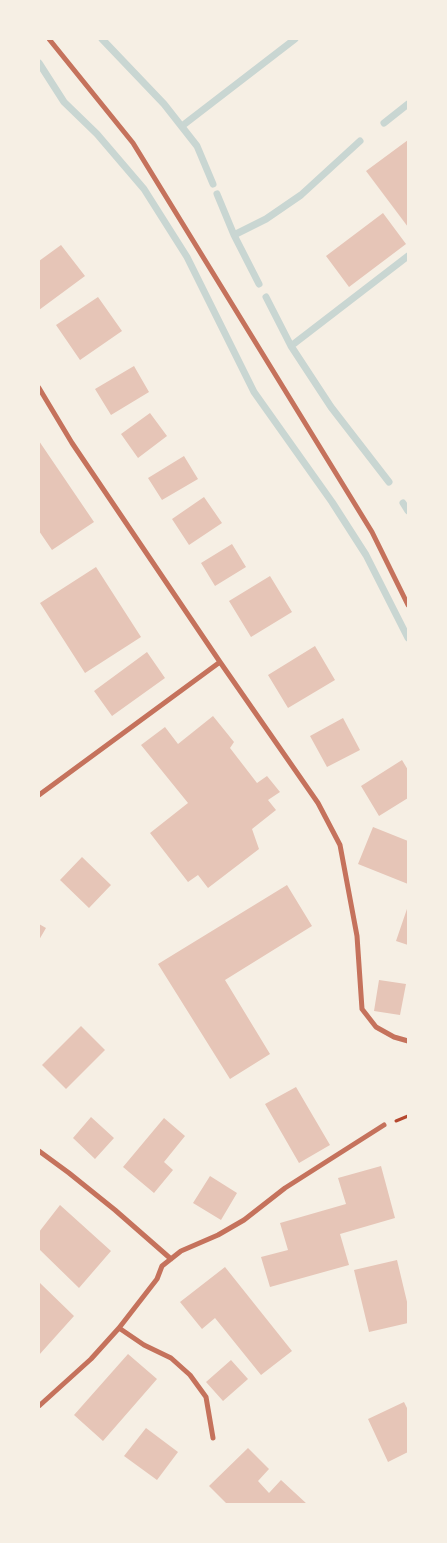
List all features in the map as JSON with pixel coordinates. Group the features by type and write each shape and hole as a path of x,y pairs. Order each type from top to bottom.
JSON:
{"street":[{"path":"49,39 133,143 372,532 408,605"},
{"path":"39,388 72,443 318,803 340,845 357,936 362,1009 376,1027 394,1037 408,1041"},
{"path":"39,795 220,662"},
{"path":"39,1406 91,1358 119,1328 157,1279 162,1266 181,1251 218,1235 244,1220 285,1188 384,1125"},
{"path":"39,1152 116,1210 171,1259"},
{"path":"119,1328 144,1345 171,1358 190,1376 206,1397 213,1438"}],"building":[{"path":"408,140 408,227 366,171"},
{"path":"383,213 406,244 349,287 326,256"},
{"path":"61,245 85,276 39,310 39,261"},
{"path":"98,297 122,331 80,360 56,325"},
{"path":"134,366 149,392 111,415 95,389"},
{"path":"150,413 167,436 138,458 121,434"},
{"path":"39,441 94,522 52,550 39,531"},
{"path":"184,456 198,479 162,500 148,478"},
{"path":"204,497 222,523 189,545 172,519"},
{"path":"232,544 246,567 215,586 201,563"},
{"path":"96,567 141,637 85,673 40,603"},
{"path":"270,576 292,612 251,637 229,601"},
{"path":"315,646 335,680 288,708 268,675"},
{"path":"147,652 165,678 112,716 94,691"},
{"path":"213,716 234,742 230,748 257,783 267,776 280,792 268,800 276,810 252,829 259,849 208,888 198,875 188,882 150,833 188,803 141,745 165,727 178,744"},
{"path":"343,718 360,750 327,767 310,736"},
{"path":"402,760 408,770 408,798 379,816 361,786"},
{"path":"373,827 408,841 408,884 358,864"},
{"path":"82,857 111,885 89,908 60,880"},
{"path":"287,885 312,926 225,980 270,1054 230,1079 158,964"},
{"path":"408,906 408,945 396,941"},
{"path":"39,924 46,928 39,940"},
{"path":"379,980 406,984 400,1015 374,1011"},
{"path":"81,1026 105,1050 66,1089 42,1065"},
{"path":"296,1087 330,1145 299,1163 265,1104"},
{"path":"91,1117 114,1138 95,1159 73,1138"},
{"path":"164,1118 185,1136 164,1162 173,1170 154,1193 123,1167"},
{"path":"381,1166 395,1218 340,1234 349,1265 270,1287 261,1257 288,1250 280,1223 346,1204 338,1178"},
{"path":"210,1176 237,1193 221,1220 193,1203"},
{"path":"60,1205 111,1251 79,1288 39,1249 39,1232"},
{"path":"397,1260 408,1306 408,1323 369,1332 354,1270"},
{"path":"225,1267 292,1351 261,1375 215,1318 202,1329 180,1302"},
{"path":"39,1284 74,1316 39,1355"},
{"path":"128,1354 157,1379 103,1441 74,1415"},
{"path":"231,1360 248,1379 223,1401 206,1382"},
{"path":"404,1402 408,1410 408,1452 388,1462 368,1419"},
{"path":"146,1428 178,1452 157,1480 124,1456"},
{"path":"248,1448 269,1469 258,1481 269,1493 281,1480 307,1504 226,1503 209,1486"}],"waterway":[{"path":"102,39 164,104 197,146 213,184"},
{"path":"182,126 295,39"},
{"path":"39,63 64,102 97,134 144,189 187,257 254,392 332,502 366,555 408,638"},
{"path":"384,123 408,104"},
{"path":"234,235 266,219 301,195 360,141"},
{"path":"217,194 234,235 259,284"},
{"path":"291,346 408,256"},
{"path":"266,297 291,346 331,407 389,482"},
{"path":"403,503 408,511"}]}
